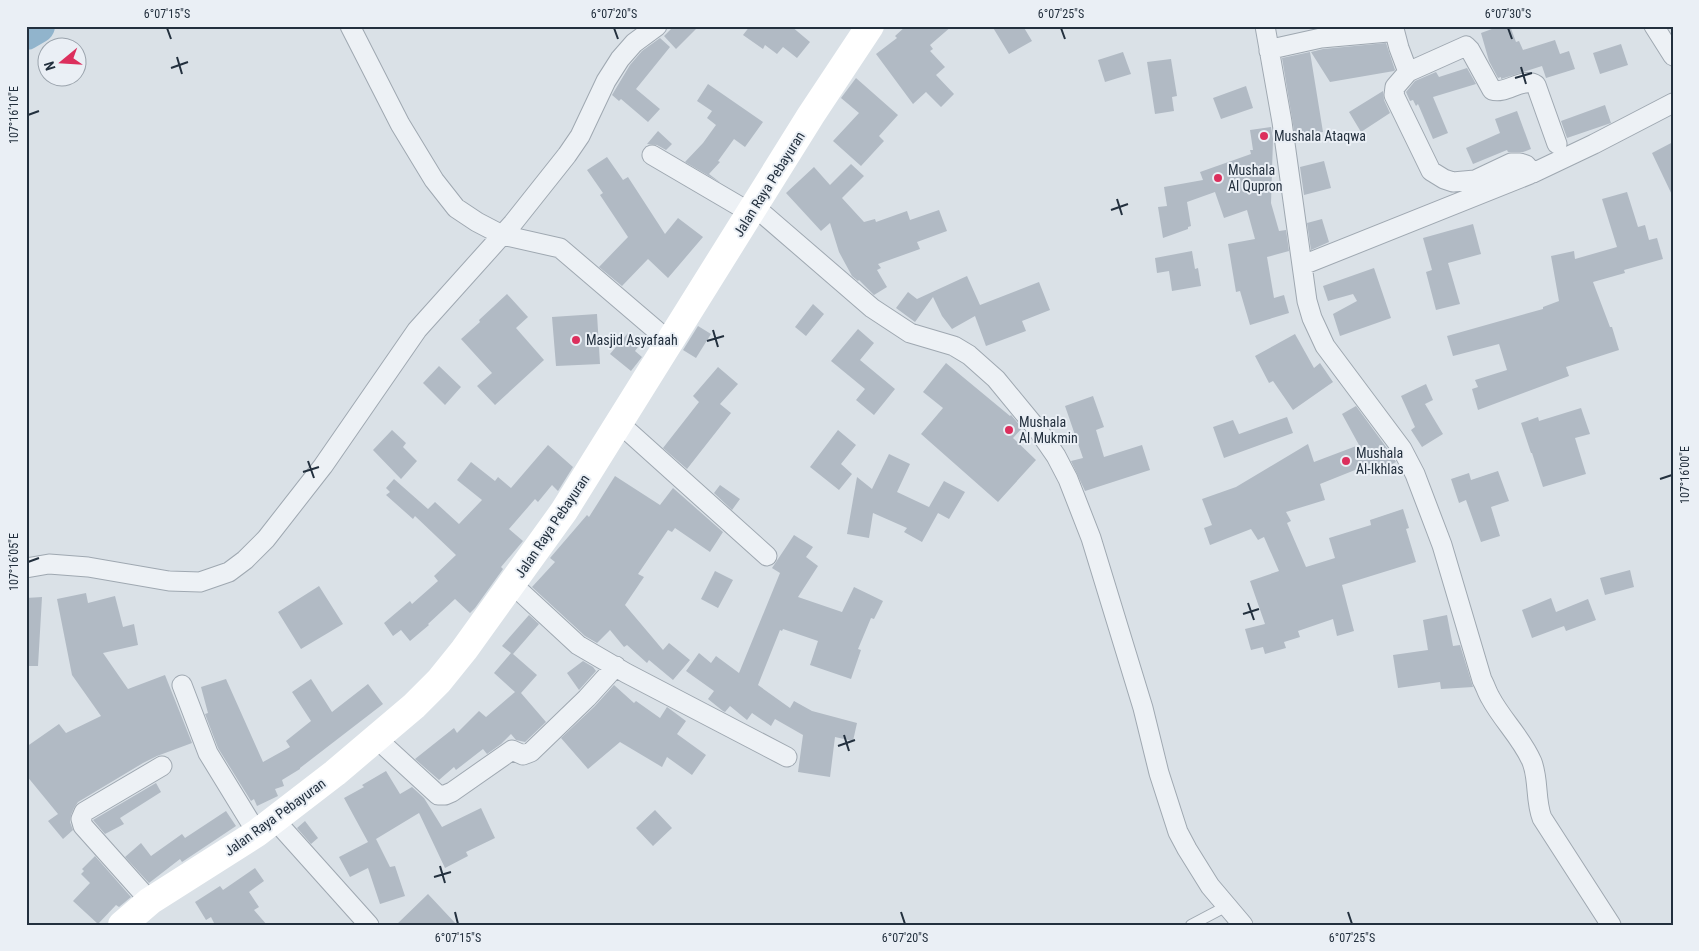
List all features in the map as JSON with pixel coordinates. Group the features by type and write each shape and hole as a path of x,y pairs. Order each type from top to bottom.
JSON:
{"main road":[{"name":"Jalan Raya Pebayuran","path":"122,925 150,902 265,826 377,739 439,681 464,650 564,511 811,115 870,26"}],"street":[{"path":"350,26 400,124 434,180 456,208 477,222 507,229 560,248 670,342"},
{"path":"26,568 49,564 88,567 169,582 200,582 229,572 245,560 266,539 323,466 417,330 507,229 549,178 580,136 606,81 620,59 634,43 657,26"},
{"path":"1265,26 1282,122 1307,301 1312,318 1325,346 1402,448 1415,474 1442,545 1482,680 1490,697 1532,761 1538,781 1539,806 1542,818 1611,925"},
{"path":"1654,26 1673,56"},
{"path":"1269,51 1321,38 1375,34 1394,28 1408,72"},
{"path":"1533,173 1526,165 1511,163 1475,180 1453,182 1431,171 1394,95 1395,87 1408,72 1466,46 1492,90 1499,91 1529,82 1536,85 1558,144"},
{"path":"1303,265 1533,173 1673,103"},
{"path":"652,155 753,210 872,308 910,333 954,346 969,355 996,379 1038,430 1056,456 1068,479 1091,538 1143,708 1159,773 1178,832 1210,886 1244,925"},
{"path":"620,423 767,556"},
{"path":"512,584 578,646 787,757"},
{"path":"377,739 438,795 445,795 512,750 524,754 530,752 587,698 616,666"},
{"path":"182,685 208,752 265,826 369,925"},
{"path":"150,902 83,826 81,819 84,812 162,766"}],"lane":[{"path":"1191,925 1227,906"}],"building":[{"path":"674,26 699,26 676,49 664,36"},
{"path":"750,26 791,26 810,42 797,58 783,47 777,54 765,45 763,49 743,35"},
{"path":"906,26 952,26 930,45 933,49 930,51 945,67 936,75 954,94 941,107 926,92 913,104 876,54 897,38 895,36"},
{"path":"992,26 1023,26 1032,41 1009,54"},
{"path":"1500,26 1510,26 1516,42 1519,41 1523,50 1555,40 1560,54 1569,51 1575,69 1546,78 1542,66 1501,79 1501,77 1498,78 1489,61 1481,33"},
{"path":"660,38 670,47 636,89 660,109 648,122 621,99 619,101 612,95 630,65 642,51"},
{"path":"1386,43 1394,71 1330,82 1311,52 1323,49"},
{"path":"1621,44 1628,65 1600,74 1593,53"},
{"path":"1123,52 1131,74 1105,82 1098,60"},
{"path":"1310,52 1323,132 1295,136 1282,58"},
{"path":"1171,59 1177,96 1172,97 1174,111 1155,114 1147,62"},
{"path":"1467,68 1476,84 1433,97 1448,133 1433,139 1418,104 1416,106 1413,100 1410,101 1406,92 1415,81 1436,72 1439,77"},
{"path":"856,78 898,115 879,136 884,141 861,166 833,141 859,113 841,98"},
{"path":"708,84 763,122 745,147 734,139 718,161 720,162 709,174 721,183 685,162 703,143 716,125 707,118 712,111 697,101"},
{"path":"1246,86 1253,108 1221,119 1213,98"},
{"path":"1383,91 1384,100 1390,113 1361,132 1349,112"},
{"path":"1605,105 1611,123 1567,138 1561,121"},
{"path":"1517,111 1531,149 1523,152 1508,152 1507,150 1473,164 1466,148 1500,133 1495,119"},
{"path":"1271,127 1273,139 1271,203 1279,231 1286,230 1289,251 1267,257 1274,298 1284,295 1289,313 1250,325 1240,291 1236,292 1228,244 1255,239 1247,210 1224,218 1215,192 1187,202 1191,226 1188,229 1163,238 1158,207 1167,206 1164,187 1203,180 1200,172 1251,154 1250,150 1253,150 1250,130"},
{"path":"658,131 672,144 666,150 657,145 647,144"},
{"path":"1673,142 1673,197 1652,153"},
{"path":"607,157 623,180 628,177 665,234 678,218 703,237 668,278 648,259 622,286 599,267 628,237 600,195 603,193 587,170"},
{"path":"1324,161 1331,188 1304,195 1300,167"},
{"path":"851,164 864,176 842,198 864,222 875,219 876,222 907,211 910,220 939,210 947,231 917,242 920,249 878,264 881,268 877,270 887,287 874,295 859,280 852,276 839,252 830,223 821,231 786,193 814,167 830,185"},
{"path":"1627,192 1638,227 1645,225 1649,240 1657,238 1663,259 1624,270 1625,273 1593,282 1610,327 1612,327 1619,350 1566,367 1569,376 1478,410 1472,389 1478,387 1475,380 1507,370 1499,344 1453,356 1447,336 1543,309 1543,307 1559,301 1551,256 1574,251 1575,259 1617,247 1602,199"},
{"path":"1322,219 1329,242 1311,250 1307,223"},
{"path":"1473,224 1481,254 1448,263 1460,304 1436,310 1426,272 1432,270 1423,238"},
{"path":"1192,251 1195,269 1198,268 1201,286 1172,291 1169,271 1157,273 1155,258"},
{"path":"1374,268 1391,318 1340,336 1333,314 1357,301 1353,294 1328,301 1323,286"},
{"path":"967,276 980,305 1039,282 1050,310 1022,321 1026,331 986,346 975,316 952,329 942,316 933,297 915,322 896,308 908,292 917,299"},
{"path":"507,294 528,317 516,328 544,360 495,405 477,386 492,373 461,339"},
{"path":"813,304 824,314 806,336 795,327"},
{"name":"Masjid Asyafaah","path":"597,314 600,364 556,366 552,317"},
{"path":"698,326 711,334 696,358 683,350"},
{"path":"858,329 874,343 860,360 895,389 874,415 856,400 865,389 831,361"},
{"path":"628,333 641,343 635,351 642,357 631,371 610,354"},
{"path":"1295,334 1314,368 1320,363 1333,382 1293,410 1273,381 1269,383 1255,356"},
{"path":"946,363 1011,415 1022,428 1013,438 1036,460 998,502 921,434 943,408 923,392"},
{"path":"439,366 461,387 445,405 423,383"},
{"path":"718,367 738,384 720,404 731,413 687,469 663,448 699,402 693,396"},
{"path":"1426,384 1433,400 1425,404 1443,434 1422,447 1411,430 1415,427 1401,396"},
{"path":"1093,396 1104,427 1096,430 1104,457 1142,445 1150,470 1085,491 1071,461 1083,458 1065,406"},
{"path":"1356,406 1396,462 1374,473 1370,464 1320,484 1325,500 1286,512 1291,521 1287,523 1306,567 1335,558 1329,538 1371,525 1370,520 1403,509 1409,528 1406,529 1416,562 1342,585 1354,631 1337,636 1333,619 1298,631 1300,637 1284,642 1286,648 1265,654 1263,647 1251,650 1245,629 1265,624 1250,581 1279,571 1264,537 1258,540 1251,529 1210,545 1204,528 1212,525 1202,499 1236,487 1308,444 1314,462 1359,445 1342,414"},
{"path":"1581,408 1590,434 1575,438 1586,474 1543,487 1521,423 1538,417 1539,421"},
{"path":"1287,417 1293,433 1224,458 1213,427 1233,420 1239,434"},
{"path":"392,430 406,443 403,447 417,461 401,479 373,450"},
{"path":"838,430 856,445 841,464 852,474 839,490 810,467"},
{"path":"548,445 573,467 558,491 552,485 538,502 535,499 509,529 523,541 501,567 503,569 475,608 470,613 455,599 410,641 401,630 393,636 384,623 410,601 412,604 438,581 434,576 456,555 415,516 413,519 386,495 390,492 386,488 394,479 428,509 435,502 459,524 482,500 457,480 471,462 495,481 498,477 511,488"},
{"path":"889,454 910,464 897,492 929,507 944,481 965,492 949,519 938,513 922,542 904,532 907,528 873,513 869,538 847,534 857,477 872,489"},
{"path":"1498,471 1509,501 1491,507 1500,536 1481,542 1466,500 1459,503 1451,479 1469,473 1471,480"},
{"path":"615,476 660,505 673,488 723,532 710,552 675,528 672,532 668,530 638,574 644,577 625,605 663,650 669,643 690,660 673,680 649,660 647,663 627,645 624,647 610,630 597,643 585,636 532,587 555,562 550,558 587,515 589,517"},
{"path":"720,485 740,499 732,510 714,493"},
{"path":"794,535 813,547 806,557 818,566 798,597 842,612 854,587 883,601 874,619 871,618 858,649 861,650 851,679 810,665 818,641 783,629 782,631 780,630 758,685 790,708 794,701 812,711 857,723 853,741 835,737 830,777 798,772 803,735 775,719 771,726 752,713 747,720 730,706 725,712 723,711 708,699 714,691 686,671 699,653 711,663 716,656 739,673 780,573 772,568"},
{"path":"1630,570 1634,587 1605,595 1600,578"},
{"path":"715,571 733,580 718,608 701,599"},
{"path":"319,586 343,624 301,649 278,612"},
{"path":"86,593 88,603 115,596 123,627 134,624 138,645 103,653 128,689 165,675 192,743 143,763 78,802 71,815 70,822 73,830 63,839 48,821 58,814 26,775 26,747 59,724 66,733 101,716 72,675 57,599"},
{"path":"42,597 38,666 26,666 26,598"},
{"path":"1551,598 1556,612 1588,599 1596,620 1566,631 1564,626 1532,638 1522,610"},
{"path":"529,615 539,624 513,654 537,675 521,693 546,722 525,742 516,740 511,734 487,754 483,749 456,770 454,767 439,780 415,759 454,728 457,733 479,711 486,717 515,692 494,673 511,653 502,646"},
{"path":"1447,615 1453,646 1460,645 1473,687 1441,689 1440,682 1398,688 1393,655 1428,650 1423,620"},
{"path":"583,661 596,671 579,690 567,673"},
{"path":"226,679 263,762 290,747 286,741 311,721 292,692 311,679 332,712 368,684 383,704 300,769 282,780 284,786 275,789 278,796 257,806 254,799 251,801 218,748 205,714 208,713 201,687"},
{"path":"614,685 634,703 636,701 660,718 667,707 686,721 677,734 706,755 692,775 667,757 662,767 620,742 588,769 561,738"},
{"path":"386,771 400,794 412,787 424,798 442,827 481,808 495,838 466,852 468,856 445,868 419,813 376,839 390,867 395,866 405,896 380,904 368,868 350,877 339,857 368,842 344,798 364,787 362,785"},
{"path":"156,783 161,792 120,818 124,824 105,834 93,820"},
{"path":"655,810 672,828 653,846 636,828"},
{"path":"226,811 236,826 182,862 180,859 149,883 125,857 141,843 151,856 182,834 185,838"},
{"path":"305,821 318,838 311,844 297,828"},
{"path":"95,856 131,897 119,907 116,905 98,924 73,901 90,883 81,874 84,871 82,869"},
{"path":"255,868 264,881 249,892 259,907 254,910 267,925 215,925 211,917 206,920 195,902 220,886 223,890"},
{"path":"428,894 457,925 396,925"}],"waterway":[{"path":"26,33 38,26"}],"place":[{"name":"Mushala Ataqwa","path":"1264,136"},
{"name":"Mushala Al Qupron","path":"1218,178"},
{"name":"Masjid Asyafaah","path":"576,340"},
{"name":"Mushala Al Mukmin","path":"1009,430"},
{"name":"Mushala Al-Ikhlas","path":"1346,461"}]}
